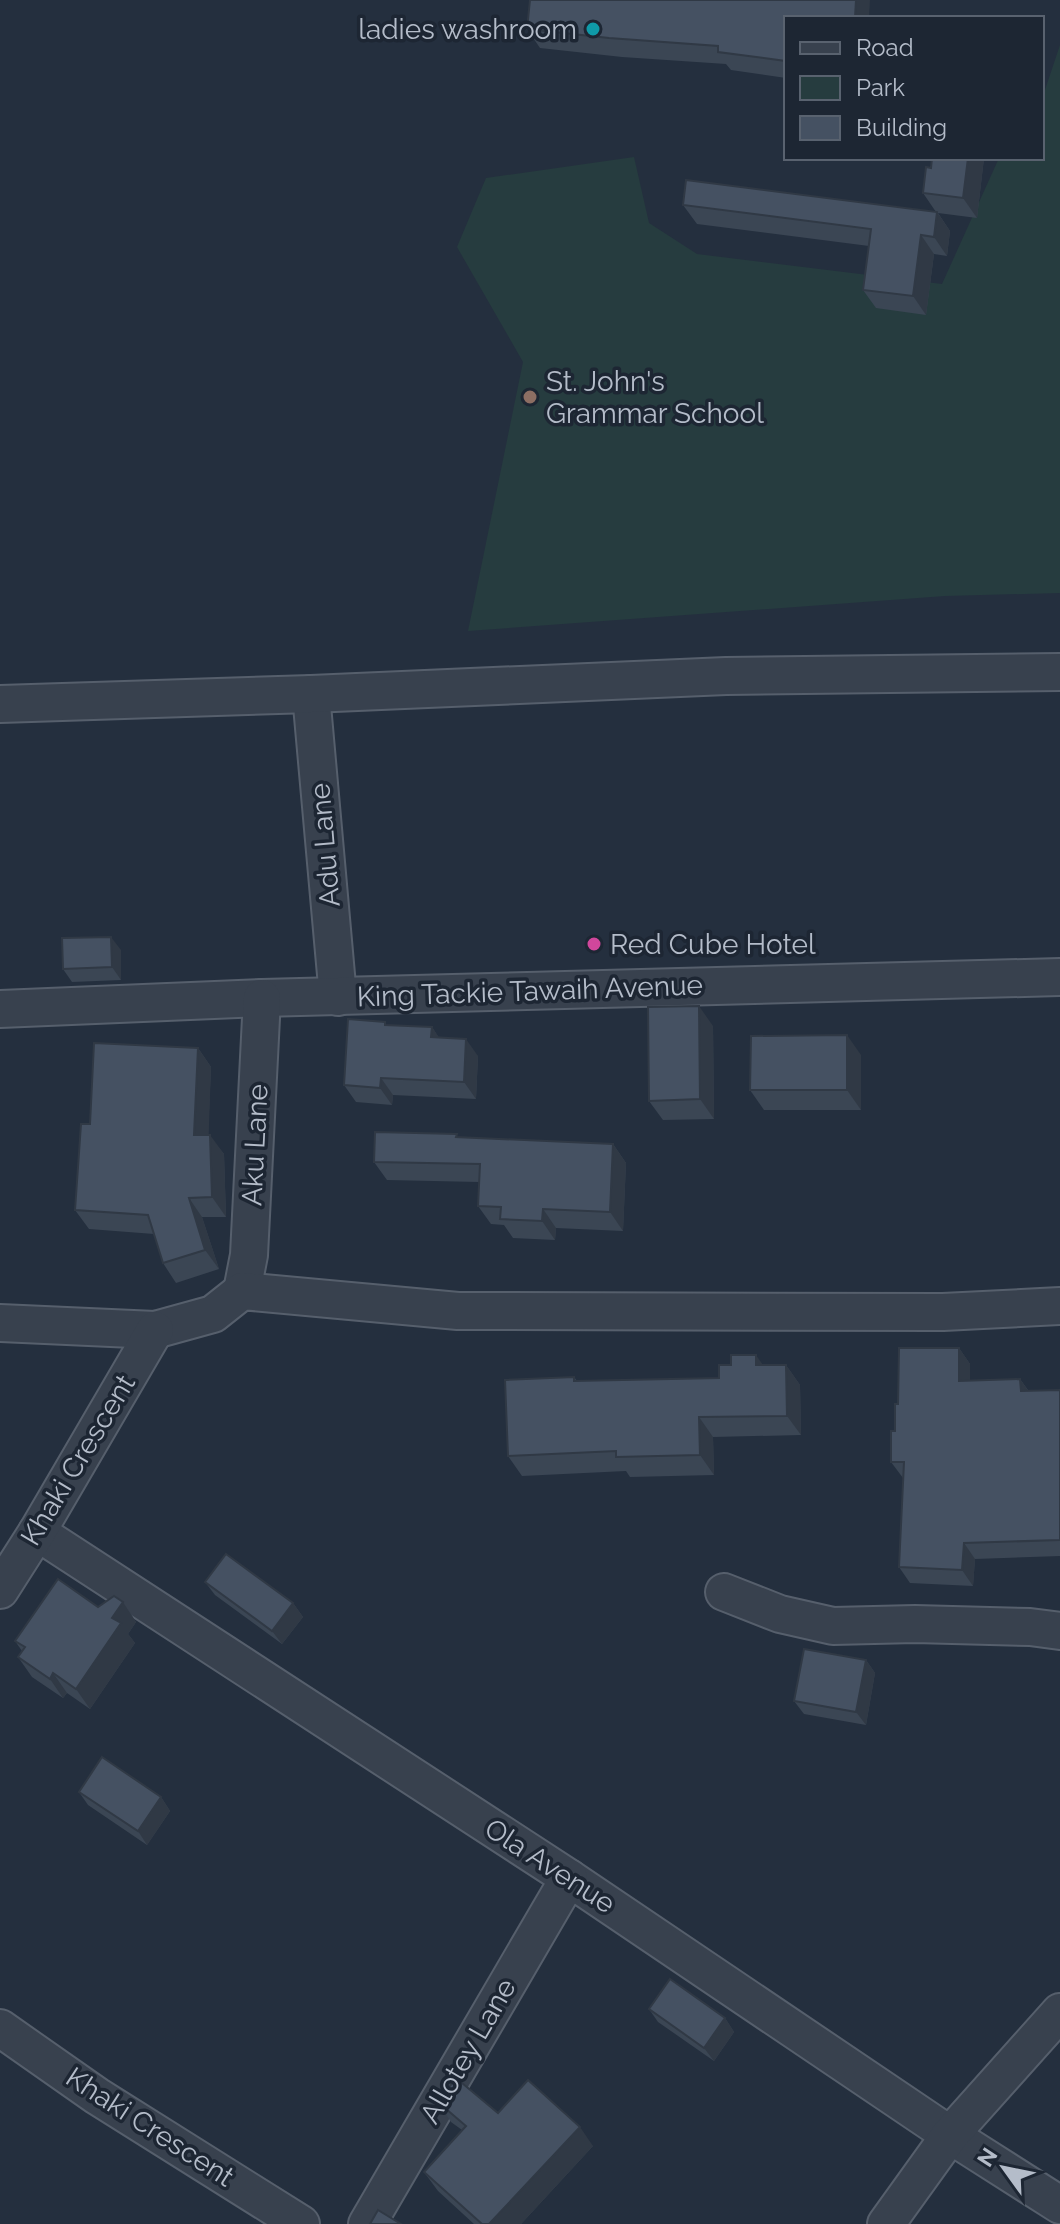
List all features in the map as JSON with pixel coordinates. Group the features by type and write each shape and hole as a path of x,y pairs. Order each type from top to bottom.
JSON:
{"street":[{"path":"0,704 726,676 1060,672"},
{"name":"Adu Lane","path":"311,694 338,997"},
{"name":"King Tackie Tawaih Avenue","path":"0,1009 262,998 1060,977"},
{"name":"Aku Lane","path":"242,1291 249,1255 262,998"},
{"path":"0,1323 155,1330 213,1314 242,1291 458,1311 943,1312 1060,1306"},
{"name":"Khaki Crescent","path":"0,1590 155,1330"},
{"name":"Ola Avenue","path":"37,1532 569,1878 950,2135 1060,2205"},
{"path":"724,1592 780,1614 833,1626 930,1624 1060,1631"},
{"name":"Allotey Lane","path":"367,2224 569,1878"},
{"path":"886,2224 950,2135 1060,2012"},
{"name":"Khaki Crescent","path":"0,2028 97,2096 301,2224"}],"green space":[{"path":"1060,45 1060,593 945,596 468,631 523,362 457,247 486,178 634,157 649,223 697,254 942,284 998,160 1044,160 1044,93"}],"building":[{"path":"530,0 856,0 855,16 784,16 784,61 718,52 718,46 527,29"},
{"path":"932,160 968,160 963,198 923,193 926,167 931,168"},
{"path":"686,180 937,212 934,237 921,235 913,296 863,290 871,229 683,205"},
{"path":"111,937 112,967 63,969 62,938"},
{"path":"699,1006 700,1099 649,1101 648,1007"},
{"path":"348,1019 385,1022 385,1025 432,1027 431,1037 466,1039 464,1082 381,1078 380,1088 344,1085"},
{"path":"847,1035 847,1090 750,1090 751,1036"},
{"path":"94,1043 198,1048 194,1135 210,1135 212,1197 189,1198 205,1250 163,1263 148,1215 75,1210 81,1124 90,1124"},
{"path":"375,1132 613,1144 610,1212 543,1209 542,1221 500,1219 501,1207 478,1206 480,1164 374,1162"},
{"path":"899,1348 959,1348 959,1381 1020,1379 1021,1391 1060,1390 1060,1540 964,1543 962,1570 899,1567 904,1462 891,1462 891,1431 895,1431 895,1404 898,1404"},
{"path":"731,1355 756,1355 756,1365 786,1365 787,1416 699,1417 700,1455 616,1457 616,1451 508,1456 505,1380 719,1378 719,1365 731,1365"},
{"path":"226,1554 293,1603 272,1631 205,1582"},
{"path":"58,1579 98,1607 114,1596 123,1602 112,1618 121,1623 76,1689 53,1673 50,1679 18,1657 25,1647 15,1641"},
{"path":"804,1649 866,1660 856,1712 794,1701"},
{"path":"102,1757 161,1797 138,1831 79,1792"},
{"path":"670,1979 725,2018 704,2048 649,2009"},
{"path":"456,2078 498,2113 528,2080 580,2127 489,2224 482,2224 424,2172 466,2126 438,2102"},
{"path":"378,2210 401,2224 370,2224"}],"place":[{"name":"ladies washroom","path":"593,29"},
{"name":"St. John's Grammar School","path":"530,397"},
{"name":"Red Cube Hotel","path":"594,944"}]}
